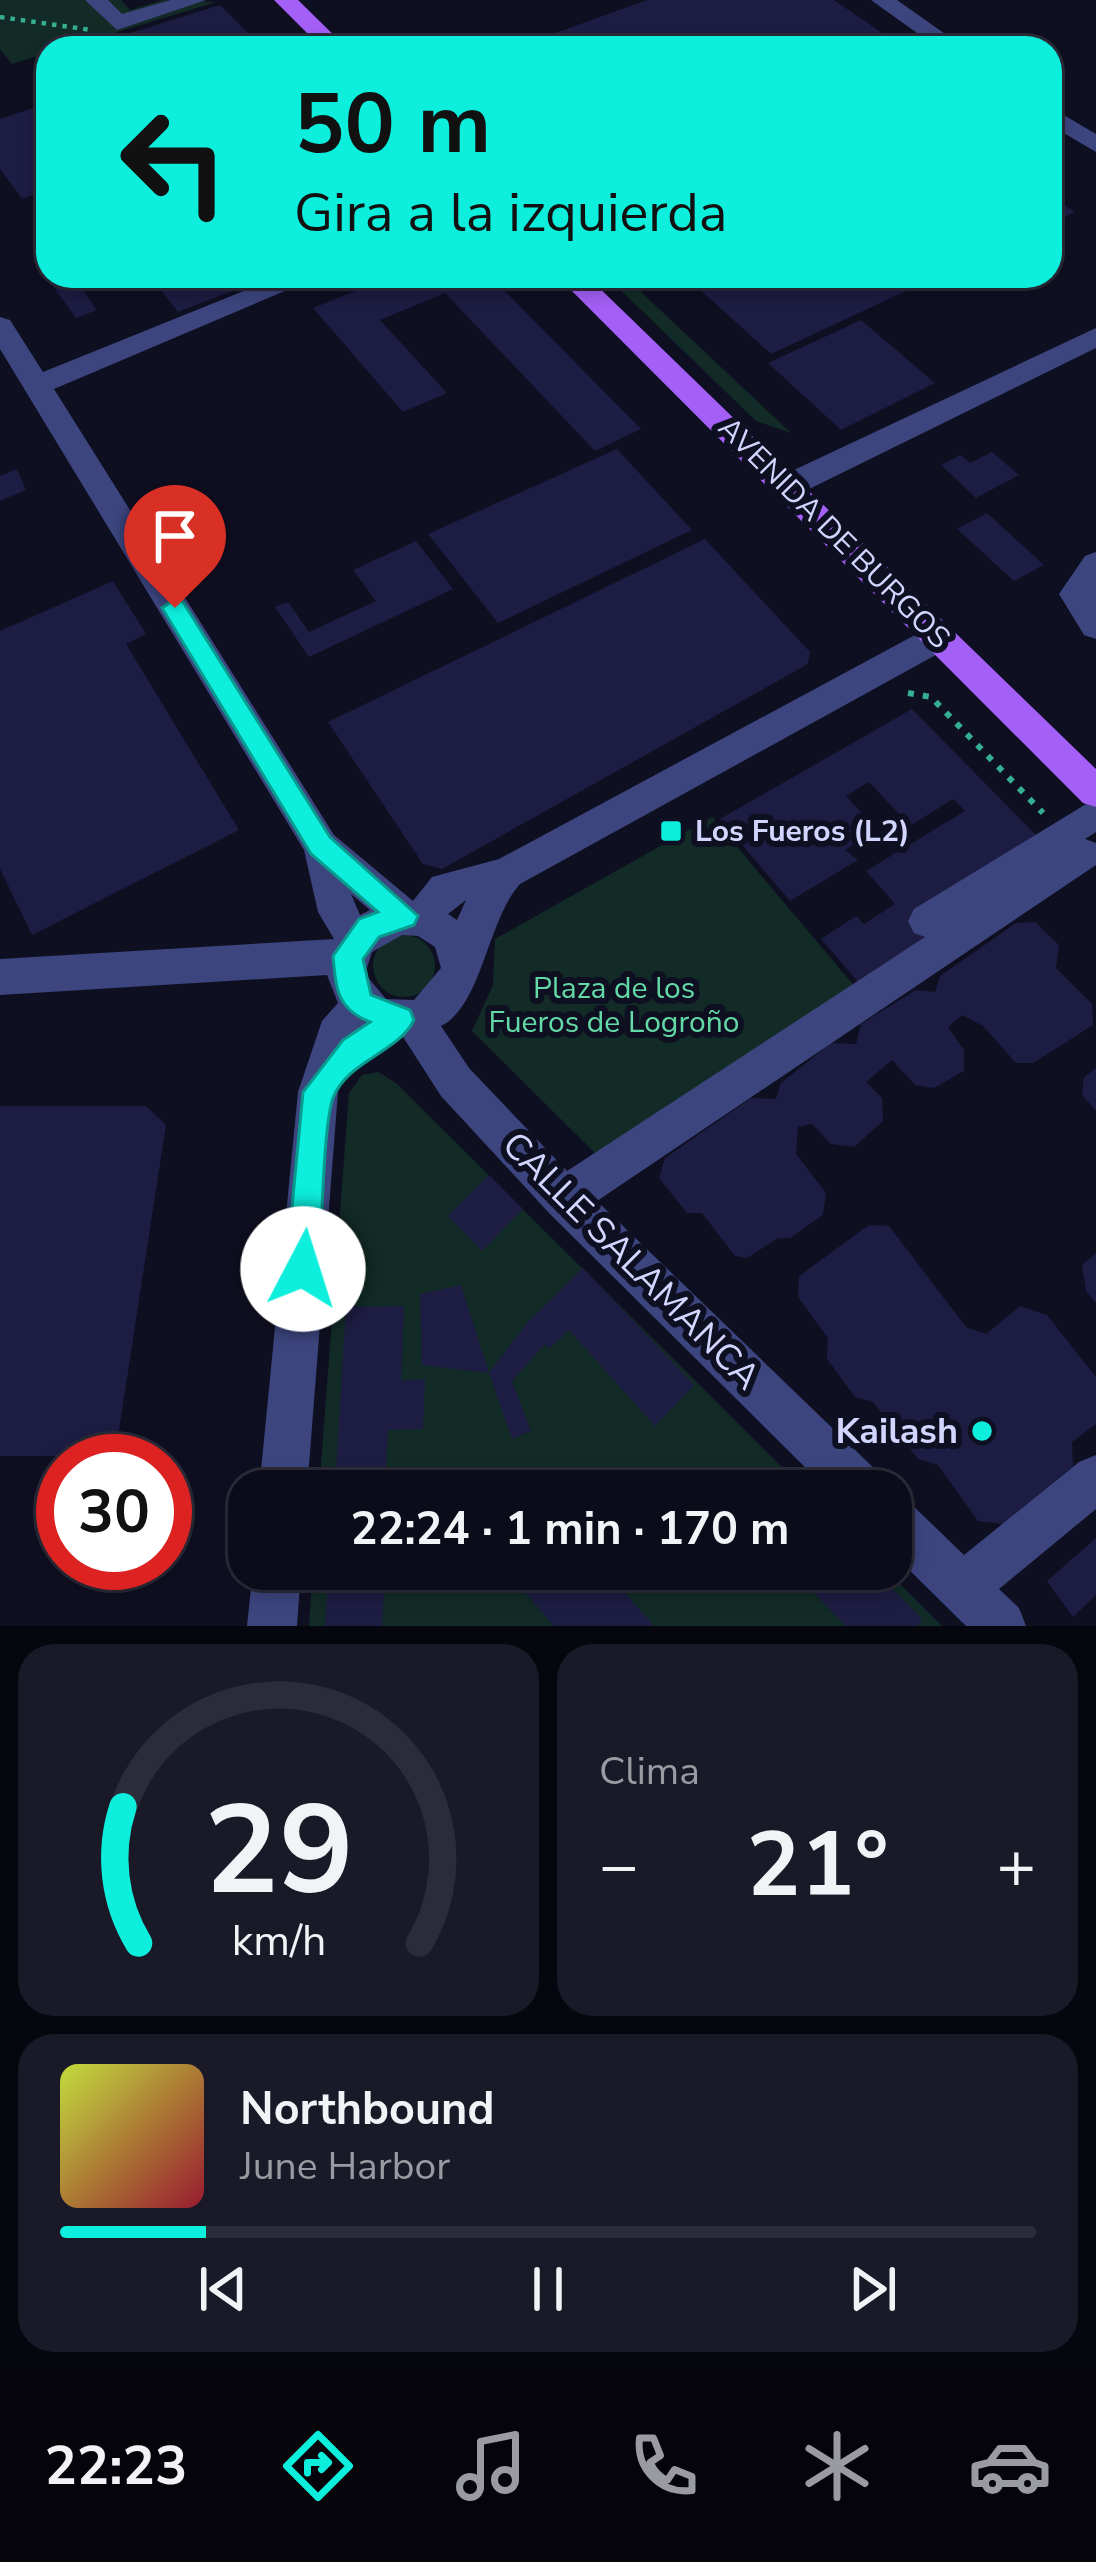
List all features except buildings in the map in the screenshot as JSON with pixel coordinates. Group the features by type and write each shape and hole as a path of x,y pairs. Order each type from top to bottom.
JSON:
{"main road":[{"path":"285,0 322,36"},
{"name":"AVENIDA DE BURGOS","path":"583,288 1096,792"}],"street":[{"path":"96,0 117,23 195,0"},
{"path":"882,0 934,36"},
{"path":"1062,122 1096,145"},
{"path":"39,385 277,288"},
{"path":"0,326 321,845 354,973 406,1019"},
{"path":"788,486 1096,337"},
{"path":"1096,564 1076,594 1096,626"},
{"path":"286,1470 318,1092 369,928 413,917 445,889 507,873 940,638"},
{"path":"564,1198 1073,844 1096,813"},
{"path":"927,921 1073,844"},
{"path":"321,845 413,917 451,937 460,968"},
{"path":"318,1092 354,1050 446,1000 475,910 507,873"},
{"path":"0,977 242,963 354,973"},
{"name":"CALLE SALAMANCA","path":"406,1019 455,1082 564,1198 842,1470"},
{"path":"962,1588 1096,1479"},
{"path":"912,1539 1001,1626"},
{"path":"272,1626 275,1590"}],"path":[{"path":"0,16 94,31 117,23"},
{"path":"881,669 903,693 931,697 1073,844"}],"green space":[{"path":"0,0 121,0 130,10 163,0 216,2 104,36 36,36 36,57 12,64 0,49"},
{"path":"618,288 637,288 791,433 756,421"},
{"name":"Plaza de los Fueros de Logroño","path":"712,817 856,988 595,1153 472,1031 493,985 495,939"},
{"path":"404,935 426,944 435,966 426,988 404,997 382,988 373,966 382,944"},
{"path":"378,1072 396,1083 785,1470 321,1470 349,1093 362,1075"},
{"path":"312,1590 906,1590 942,1626 309,1626"}],"place":[{"name":"Los Fueros (L2)","path":"671,831"},
{"name":"Kailash","path":"982,1431"}],"route":[{"path":"175,608 321,845 404,916 369,928 348,956 350,990 361,1005 378,1016 399,1020 354,1050 318,1092 303,1269"}]}
